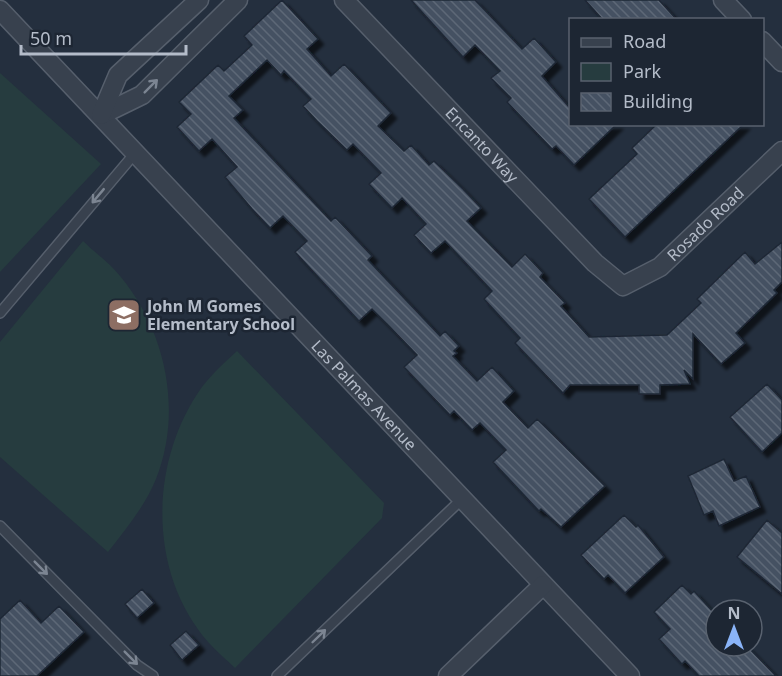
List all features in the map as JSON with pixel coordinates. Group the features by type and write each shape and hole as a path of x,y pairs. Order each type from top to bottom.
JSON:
{"street":[{"path":"101,115 118,75 199,0"},
{"path":"101,115 142,95 238,0"},
{"name":"Encanto Way","path":"344,0 595,263 622,286"},
{"path":"723,0 740,18"},
{"name":"Las Palmas Avenue","path":"0,10 630,676"},
{"path":"764,43 782,62"},
{"name":"Rosado Road","path":"622,286 660,267 782,151"},
{"path":"448,676 543,585"}],"lane":[{"path":"0,313 136,152"},
{"path":"277,676 462,499"},
{"path":"0,526 137,665 153,676"}],"green space":[{"path":"0,73 101,164 0,272"},
{"path":"83,241 120,276 149,321 159,346 169,399 164,453 156,479 141,508 108,552 0,457 0,342"},
{"path":"237,351 384,503 382,518 235,668 209,643 189,615 174,584 166,551 162,516 165,482 172,448 185,416 202,387"}],"building":[{"path":"282,0 318,39 307,49 331,76 344,64 391,113 378,126 404,151 411,145 429,165 434,161 463,189 481,208 467,221 512,267 525,254 543,273 540,277 565,303 561,306 589,337 667,335 701,303 697,299 745,252 755,264 782,242 782,282 774,290 777,293 736,333 745,343 721,364 693,334 693,379 684,370 690,384 660,385 660,394 639,394 639,385 570,385 563,393 515,343 520,338 484,299 492,291 445,241 431,253 414,235 426,224 402,198 392,208 369,184 381,173 353,144 347,150 317,121 303,106 311,99 284,71 281,75 267,60 229,96 243,110 234,118 331,221 335,217 372,256 368,260 440,336 445,331 459,346 454,351 457,353 453,356 477,381 492,367 514,391 503,402 528,428 537,419 605,486 561,527 541,509 539,511 493,462 506,450 480,423 472,430 454,411 450,415 404,367 417,355 391,328 372,309 359,321 295,252 307,241 283,216 270,228 252,209 225,177 237,167 212,139 199,151 177,127 191,114 179,102 218,65 224,71 252,45 244,36"},
{"path":"411,0 475,0 522,49 534,38 556,62 542,76 569,107 569,126 615,126 574,165 556,146 552,149 507,102 511,98 491,78 500,71 475,45 463,57"},
{"path":"585,0 659,0 675,18 601,18"},
{"path":"655,126 742,126 625,237 589,199 637,154 632,148"},
{"path":"767,384 782,400 782,433 762,452 730,417"},
{"path":"724,459 734,481 746,476 760,507 719,526 713,511 704,515 688,476"},
{"path":"624,515 636,527 638,525 664,557 625,593 608,575 604,579 581,555"},
{"path":"767,520 782,533 782,594 737,557"},
{"path":"682,585 691,594 694,591 704,602 704,658 759,658 776,676 699,676 685,661 682,664 659,639 670,629 654,612"},
{"path":"142,589 154,603 137,618 125,604"},
{"path":"20,600 41,623 59,606 84,632 37,676 0,676 0,619"},
{"path":"186,631 199,645 182,660 170,645"}],"place":[{"name":"John M Gomes Elementary School","path":"124,315"}]}
